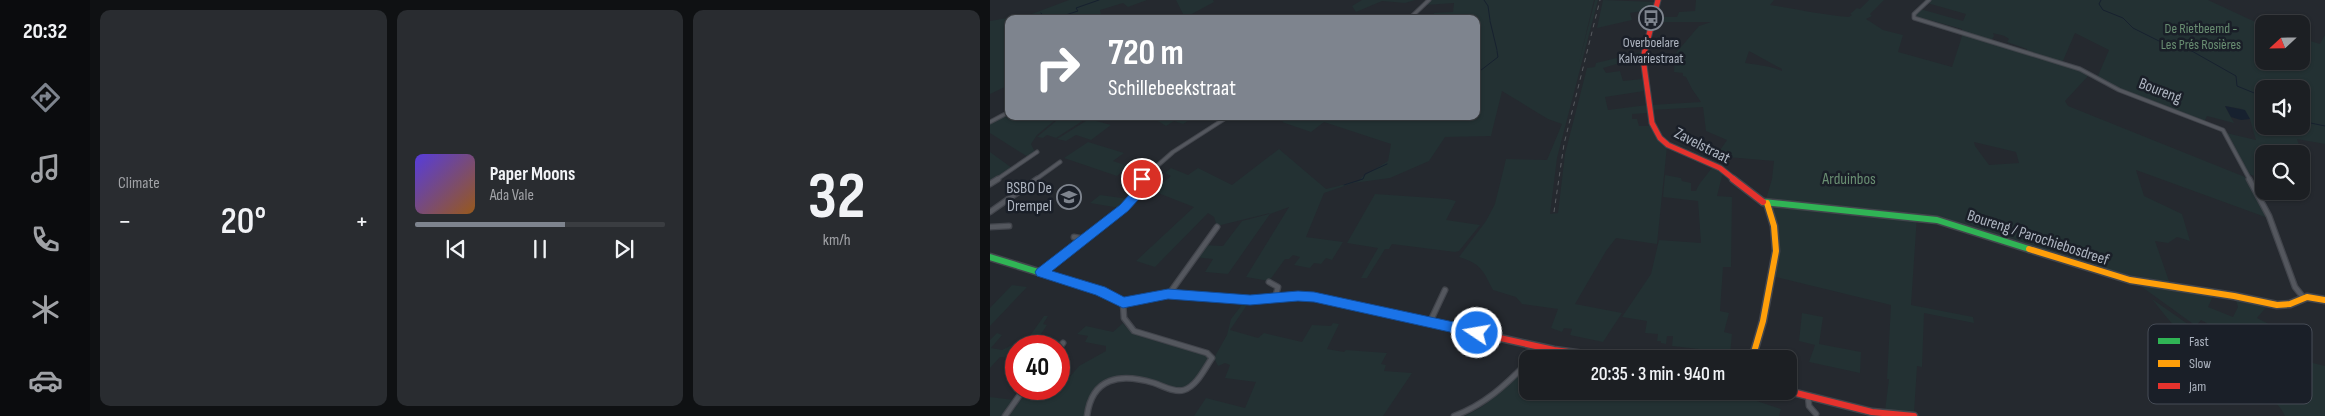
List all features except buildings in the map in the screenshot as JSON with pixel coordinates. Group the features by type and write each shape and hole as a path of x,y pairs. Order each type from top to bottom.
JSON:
{"street":[{"path":"1413,15 1429,0"},
{"name":"Zavelstraat","path":"1658,0 1643,58 1652,123 1655,131 1668,145 1720,168 1761,201 1767,203"},
{"name":"Boureng","path":"1929,0 1913,16 2080,69 2118,90 2221,129 2269,216 2284,260 2295,286 2303,297"},
{"path":"990,122 1005,114"},
{"path":"1041,272 1124,208 1134,197 1142,179 1190,141 1223,120"},
{"path":"990,184 1037,152"},
{"path":"990,212 1060,162"},
{"path":"1755,350 1763,321 1776,251 1774,226 1767,203"},
{"name":"Boureng / Parochiebosdreef","path":"1767,203 1805,205 1939,221 2130,280 2234,296 2277,305 2290,304 2303,297"},
{"path":"990,227 1009,226"},
{"path":"1168,294 1217,227"},
{"path":"1074,237 1084,239"},
{"path":"990,257 1100,291 1123,303 1168,294 1250,300 1314,297 1558,350"},
{"path":"1269,282 1278,287 1275,298"},
{"path":"1430,322 1444,290"},
{"path":"2303,297 2325,300"},
{"path":"1087,416 1095,391 1108,380 1123,379 1149,382 1184,390 1193,385 1210,362 1212,356 1142,335 1127,324 1121,307 1123,303"},
{"path":"1454,416 1479,406 1499,391 1519,371"},
{"path":"1797,393 1872,412 1914,416"},
{"path":"1808,396 1810,406 1816,414"},
{"path":"1005,416 1016,400"}],"green space":[{"path":"1069,0 1147,0 1128,7 1123,3 1100,10 1101,15 1029,15"},
{"path":"1176,0 1213,0 1214,2 1190,15 1184,15"},
{"path":"1362,0 1415,0 1405,3 1382,1 1356,12 1352,6"},
{"path":"1431,0 1594,0 1579,63 1595,0 1598,0 1557,158 1550,214 1558,213 1565,154 1587,68 1595,67 1596,63 1641,52 1640,57 1603,68 1606,73 1620,71 1623,81 1642,79 1644,91 1605,97 1608,110 1647,105 1648,113 1632,114 1632,119 1637,119 1639,126 1651,126 1658,139 1667,146 1657,244 1616,238 1606,251 1575,304 1622,313 1603,342 1570,335 1572,329 1564,328 1562,332 1551,328 1558,309 1522,304 1516,297 1493,290 1481,269 1473,262 1459,257 1486,221 1495,204 1506,159 1547,160 1562,124 1548,119 1502,91 1491,136 1445,137 1429,161 1390,178 1353,183 1324,193 1306,237 1343,242 1332,260 1326,258 1321,264 1314,263 1310,268 1294,265 1300,257 1293,255 1289,259 1285,259 1269,281 1246,277 1289,207 1270,214 1228,274 1205,272 1213,259 1194,257 1203,245 1223,246 1242,221 1270,213 1217,226 1214,217 1208,213 1155,267 1136,261 1194,207 1153,191 1171,176 1165,173 1171,168 1188,175 1198,168 1232,185 1279,149 1326,189 1359,181 1362,177 1388,161 1391,144 1324,122 1311,132 1282,122 1284,120 1480,120 1480,15 1433,15 1434,13 1453,12 1454,3 1425,5"},
{"path":"1603,0 1655,2 1653,9 1630,13 1632,20 1597,28"},
{"name":"Arduinbos","path":"1696,0 1774,0 1770,5 1849,17 1857,8 1860,9 1869,0 1884,0 1870,14 1872,16 1866,19 1883,30 1903,35 1898,52 1952,67 1963,33 2076,68 2089,75 2065,101 2068,106 2245,177 2255,195 2255,200 2258,200 2268,218 2136,170 2144,196 2182,214 2190,241 2177,237 2168,243 2155,241 2170,284 2132,279 1917,216 1911,305 1973,317 1974,323 1924,313 1922,367 1917,366 1914,413 1885,411 1889,379 1887,379 1891,305 1772,276 1778,254 1766,199 1772,179 1774,161 1716,156 1727,140 1706,131 1703,107 1652,110 1651,105 1701,102 1686,77 1683,76 1683,73 1674,72 1675,59 1668,58 1669,54 1675,54 1699,26 1711,22 1653,22 1653,17 1677,17 1679,12 1695,11","holes":["1749,51 1782,69 1782,71 1745,63","1974,142 2016,152 2019,163 1989,165"]},
{"name":"De Rietbeemd - Les Prés Rosières","path":"1931,0 2208,0 2255,22 2255,70 2310,70 2310,41 2320,44 2325,35 2325,144 2297,139 2299,145 2255,145 2255,176 2247,174 2226,133 2256,140 2250,119 2242,109 2225,106 2234,123 2207,116 2204,122 2121,90 2097,78 2109,50 2075,33 2062,63 2025,52 2027,49 2007,42 2009,39 2002,35 1993,33 1994,36 1991,41 1962,31 1962,29 1915,16 1920,9 1963,21 1966,14 1927,3"},
{"path":"1005,18 1005,87 990,94 990,21"},
{"path":"1005,115 1005,120 1055,120 1037,135 1031,144 1035,152 1028,157 990,133 990,122"},
{"path":"1057,120 1084,120 1056,138 1047,135 1043,138 1037,137"},
{"path":"1087,120 1111,125 1091,140 1076,135 1066,141 1057,139"},
{"path":"1156,120 1189,120 1183,124 1174,121 1166,126"},
{"path":"1088,142 1124,153 1113,161 1128,166 1117,176 1064,158"},
{"path":"990,152 1012,168 990,182"},
{"path":"1712,167 1723,172 1717,196 1732,197 1731,267 1723,267 1720,311 1729,313 1724,332 1732,334 1730,350 1708,350 1672,346 1673,336 1667,336 1666,344 1661,343 1661,341 1657,341 1658,334 1645,333 1647,321 1622,317 1651,274 1659,240 1701,243 1698,201 1663,197 1665,175 1681,178 1682,181 1691,183 1691,191 1696,191"},
{"path":"1375,194 1456,201 1446,220 1480,225 1459,251 1455,252 1392,244 1389,249 1385,249 1367,278 1361,278 1378,248 1347,243"},
{"path":"1100,195 1129,199 1120,208 1090,203"},
{"path":"2141,284 2214,294 2208,307 2233,317 2238,307 2235,297 2268,305 2257,318 2269,324 2209,324 2201,320 2198,324 2193,324 2142,287"},
{"path":"1012,285 1027,287 990,326 990,308"},
{"path":"2152,299 2188,324 2173,324"},
{"path":"1244,302 1249,302 1230,330 1258,338 1264,333 1302,342 1312,325 1331,326 1333,323 1339,324 1327,349 1344,352 1346,350 1387,353 1381,364 1386,365 1384,371 1412,373 1383,416 1194,416 1206,398 1245,408 1256,382 1225,378 1230,365 1225,363 1218,366 1214,358 1227,335 1231,319"},
{"path":"1802,313 1823,317 1819,344 1861,352 1860,373 1809,362 1815,345 1799,341"},
{"path":"1044,316 1048,316 1043,324 1047,325 1040,335 1030,335"},
{"path":"1123,323 1128,329 1137,334 1172,346 1204,353 1209,357 1202,372 1194,381 1181,389 1135,377 1108,379 1097,386 1089,398 1085,416 1009,416 1020,400 1070,400 1070,377 1079,366 1106,351 1106,346 1085,342 1088,336 1077,334 1086,326 1113,332"},
{"path":"997,333 1002,335 991,348 1002,350 1005,349 1005,358 1000,357 990,368 990,340"},
{"path":"2312,363 2325,366 2325,416 2285,416 2277,404 2312,404"},
{"path":"1519,373 1519,400 1754,400 1781,409 1779,416 1464,416 1482,406 1506,387"},
{"path":"990,397 1014,400 1003,416 990,416"}],"water":[{"path":"2225,106 2245,110 2250,119 2241,120 2231,117"}],"waterway":[{"path":"1066,15 1078,11 1076,8 1099,0"},
{"path":"1484,0 1488,6 1490,20"},
{"path":"2101,0 2099,4 2103,10 2123,18 2133,28 2163,43 2171,43 2190,50 2236,76 2237,86 2255,93"},
{"path":"1490,21 1497,50"},
{"path":"1480,71 1498,57 1497,51"},
{"path":"2310,123 2325,126"},
{"path":"1344,185 1363,179 1365,174 1387,164"}],"railway":[{"path":"1554,212 1564,144 1600,0"}],"traffic: fast":[{"path":"1763,202 1937,220 2029,249"},
{"path":"990,257 1100,291 1123,303 1168,294 1250,300 1298,296 1314,297 1370,309"}],"traffic: slow":[{"path":"1755,350 1763,321 1776,251 1774,226 1767,203"},
{"path":"2029,249 2130,280 2234,296 2277,305 2290,304 2307,297 2325,300"}],"traffic: jam":[{"path":"1658,0 1643,58 1652,123 1660,138 1668,145 1720,168 1763,202"},
{"path":"1370,309 1475,334 1554,350"},
{"path":"1797,393 1872,412 1914,416"}],"place":[{"name":"Overboelare Kalvariestraat","path":"1651,18"},
{"name":"BSBO De Drempel","path":"1069,197"}],"route":[{"path":"1142,179 1134,197 1124,208 1041,272 1100,291 1123,303 1168,294 1250,300 1298,296 1314,297 1477,333"}]}
